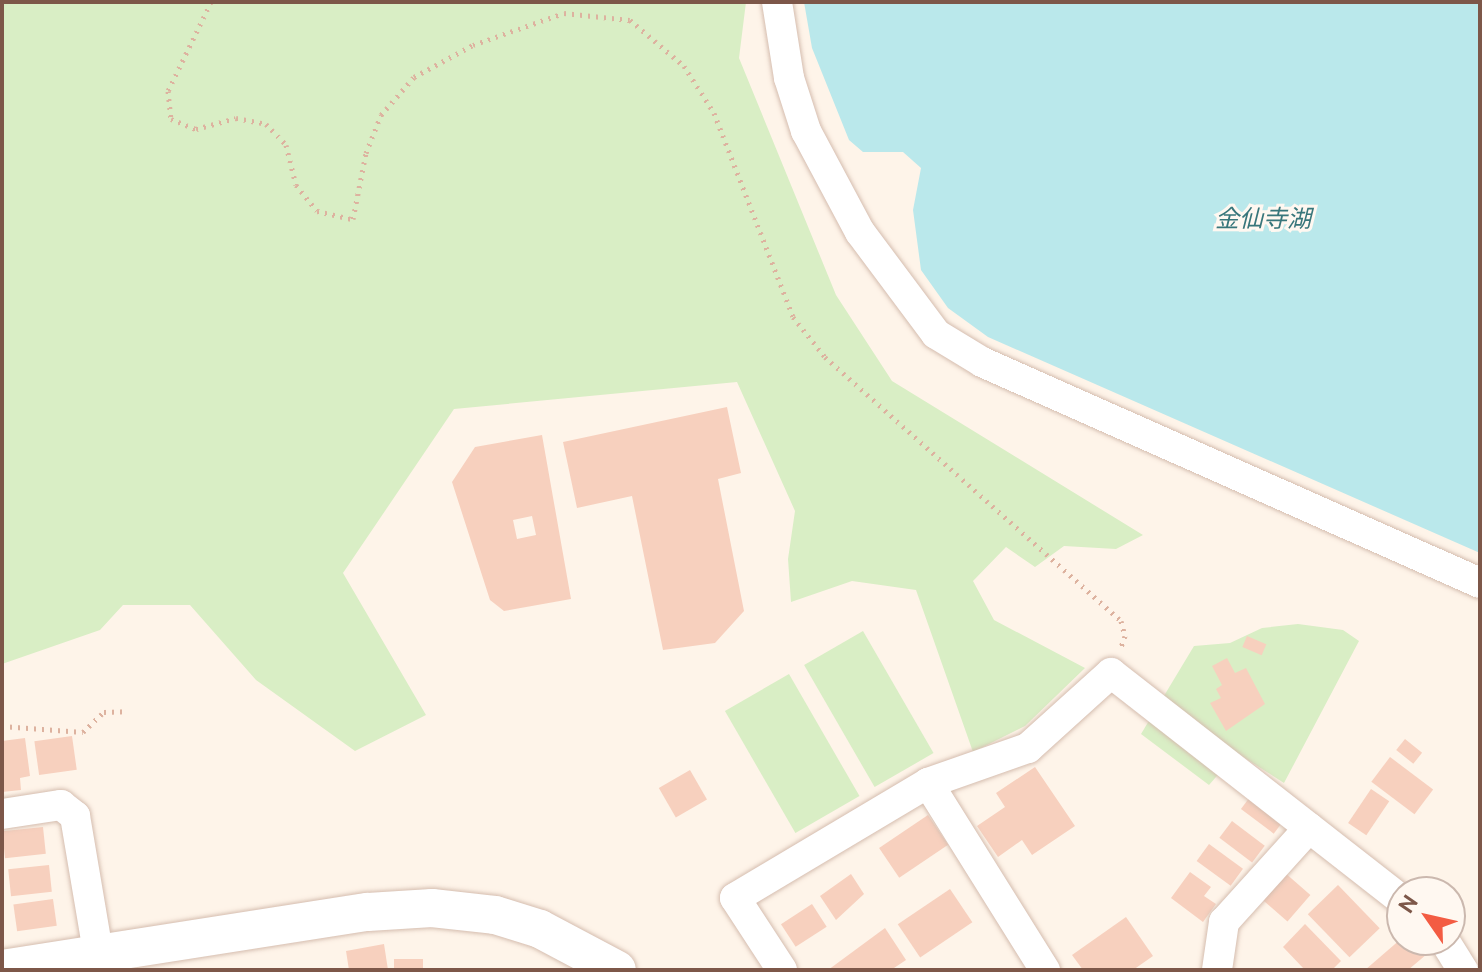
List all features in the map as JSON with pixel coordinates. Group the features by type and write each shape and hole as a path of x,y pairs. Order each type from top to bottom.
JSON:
{"street":[{"path":"777,2 789,78 806,131 860,232 936,334 982,362 1480,583"},
{"path":"782,970 735,898 928,783 1028,748 1111,673 1386,888"},
{"path":"928,783 1045,970"},
{"path":"2,814 61,805 75,816 99,962"},
{"path":"1217,970 1224,922 1309,828"},
{"path":"2,969 99,962 368,912 432,908 495,915 540,929 617,970"}],"path":[{"path":"211,2 168,91 171,119 196,129 236,118 266,124 286,145 296,185 317,211 353,219 366,153 381,115 414,77 473,45 564,13 630,20 684,66 714,113 793,317 825,357 1121,621 1125,636 1111,673"},
{"path":"2,726 83,732 104,712 127,711"}],"green space":[{"path":"2,2 746,2 739,58 836,295 892,381 1143,535 1116,549 1064,546 1035,567 1006,547 973,581 994,620 1085,668 1025,726 973,752 916,590 852,581 791,602 788,559 795,511 737,382 454,409 343,573 426,715 355,751 256,680 190,605 123,605 100,630 2,664"},
{"path":"1298,624 1343,630 1359,641 1284,783 1237,753 1209,785 1141,734 1194,646 1230,643 1262,628"},
{"path":"863,631 934,753 875,787 804,665"},
{"path":"789,674 860,796 795,833 725,711"}],"water":[{"name":"金仙寺湖","path":"804,2 1480,2 1480,553 988,337 948,308 921,270 913,210 921,168 903,152 863,152 849,140 812,48"}],"building":[{"path":"727,407 741,473 718,479 744,611 715,643 663,650 632,496 577,508 563,442"},
{"path":"542,435 571,599 504,611 490,600 452,482 475,447","holes":["532,516 536,535 517,539 513,520"]},
{"path":"1247,636 1266,644 1262,655 1242,647"},
{"path":"1227,658 1235,673 1246,668 1265,704 1226,731 1210,703 1221,698 1216,689 1222,685 1212,666"},
{"path":"72,736 77,770 39,775 34,741"},
{"path":"25,738 30,776 20,778 21,790 2,792 2,741"},
{"path":"1405,739 1422,753 1413,764 1396,750"},
{"path":"1390,757 1433,789 1414,814 1371,782"},
{"path":"1035,767 1075,826 1032,855 1022,840 998,857 977,826 1005,807 996,793"},
{"path":"690,770 707,799 676,817 659,788"},
{"path":"1371,789 1389,801 1366,835 1348,823"},
{"path":"1253,793 1286,818 1274,834 1241,809"},
{"path":"928,815 948,845 899,878 879,848"},
{"path":"1232,821 1265,846 1252,862 1219,838"},
{"path":"43,827 46,854 5,858 2,831"},
{"path":"1209,844 1243,869 1231,886 1197,861"},
{"path":"49,865 52,892 11,896 8,869"},
{"path":"1190,872 1211,887 1204,896 1216,904 1203,922 1171,898"},
{"path":"1284,872 1310,895 1287,921 1261,898"},
{"path":"851,874 864,894 836,920 820,896"},
{"path":"1338,885 1380,928 1349,957 1308,914"},
{"path":"950,889 972,922 920,957 898,924"},
{"path":"53,899 57,926 17,931 13,905"},
{"path":"812,904 827,927 796,947 781,924"},
{"path":"1126,917 1153,956 1133,970 1083,970 1072,955"},
{"path":"1305,924 1341,961 1332,970 1305,970 1283,947"},
{"path":"885,928 906,960 891,970 828,970"},
{"path":"384,944 388,970 349,970 346,951"},
{"path":"1386,952 1386,956 1425,956 1408,970 1365,970"},
{"path":"394,959 423,959 423,970 394,970"}]}
